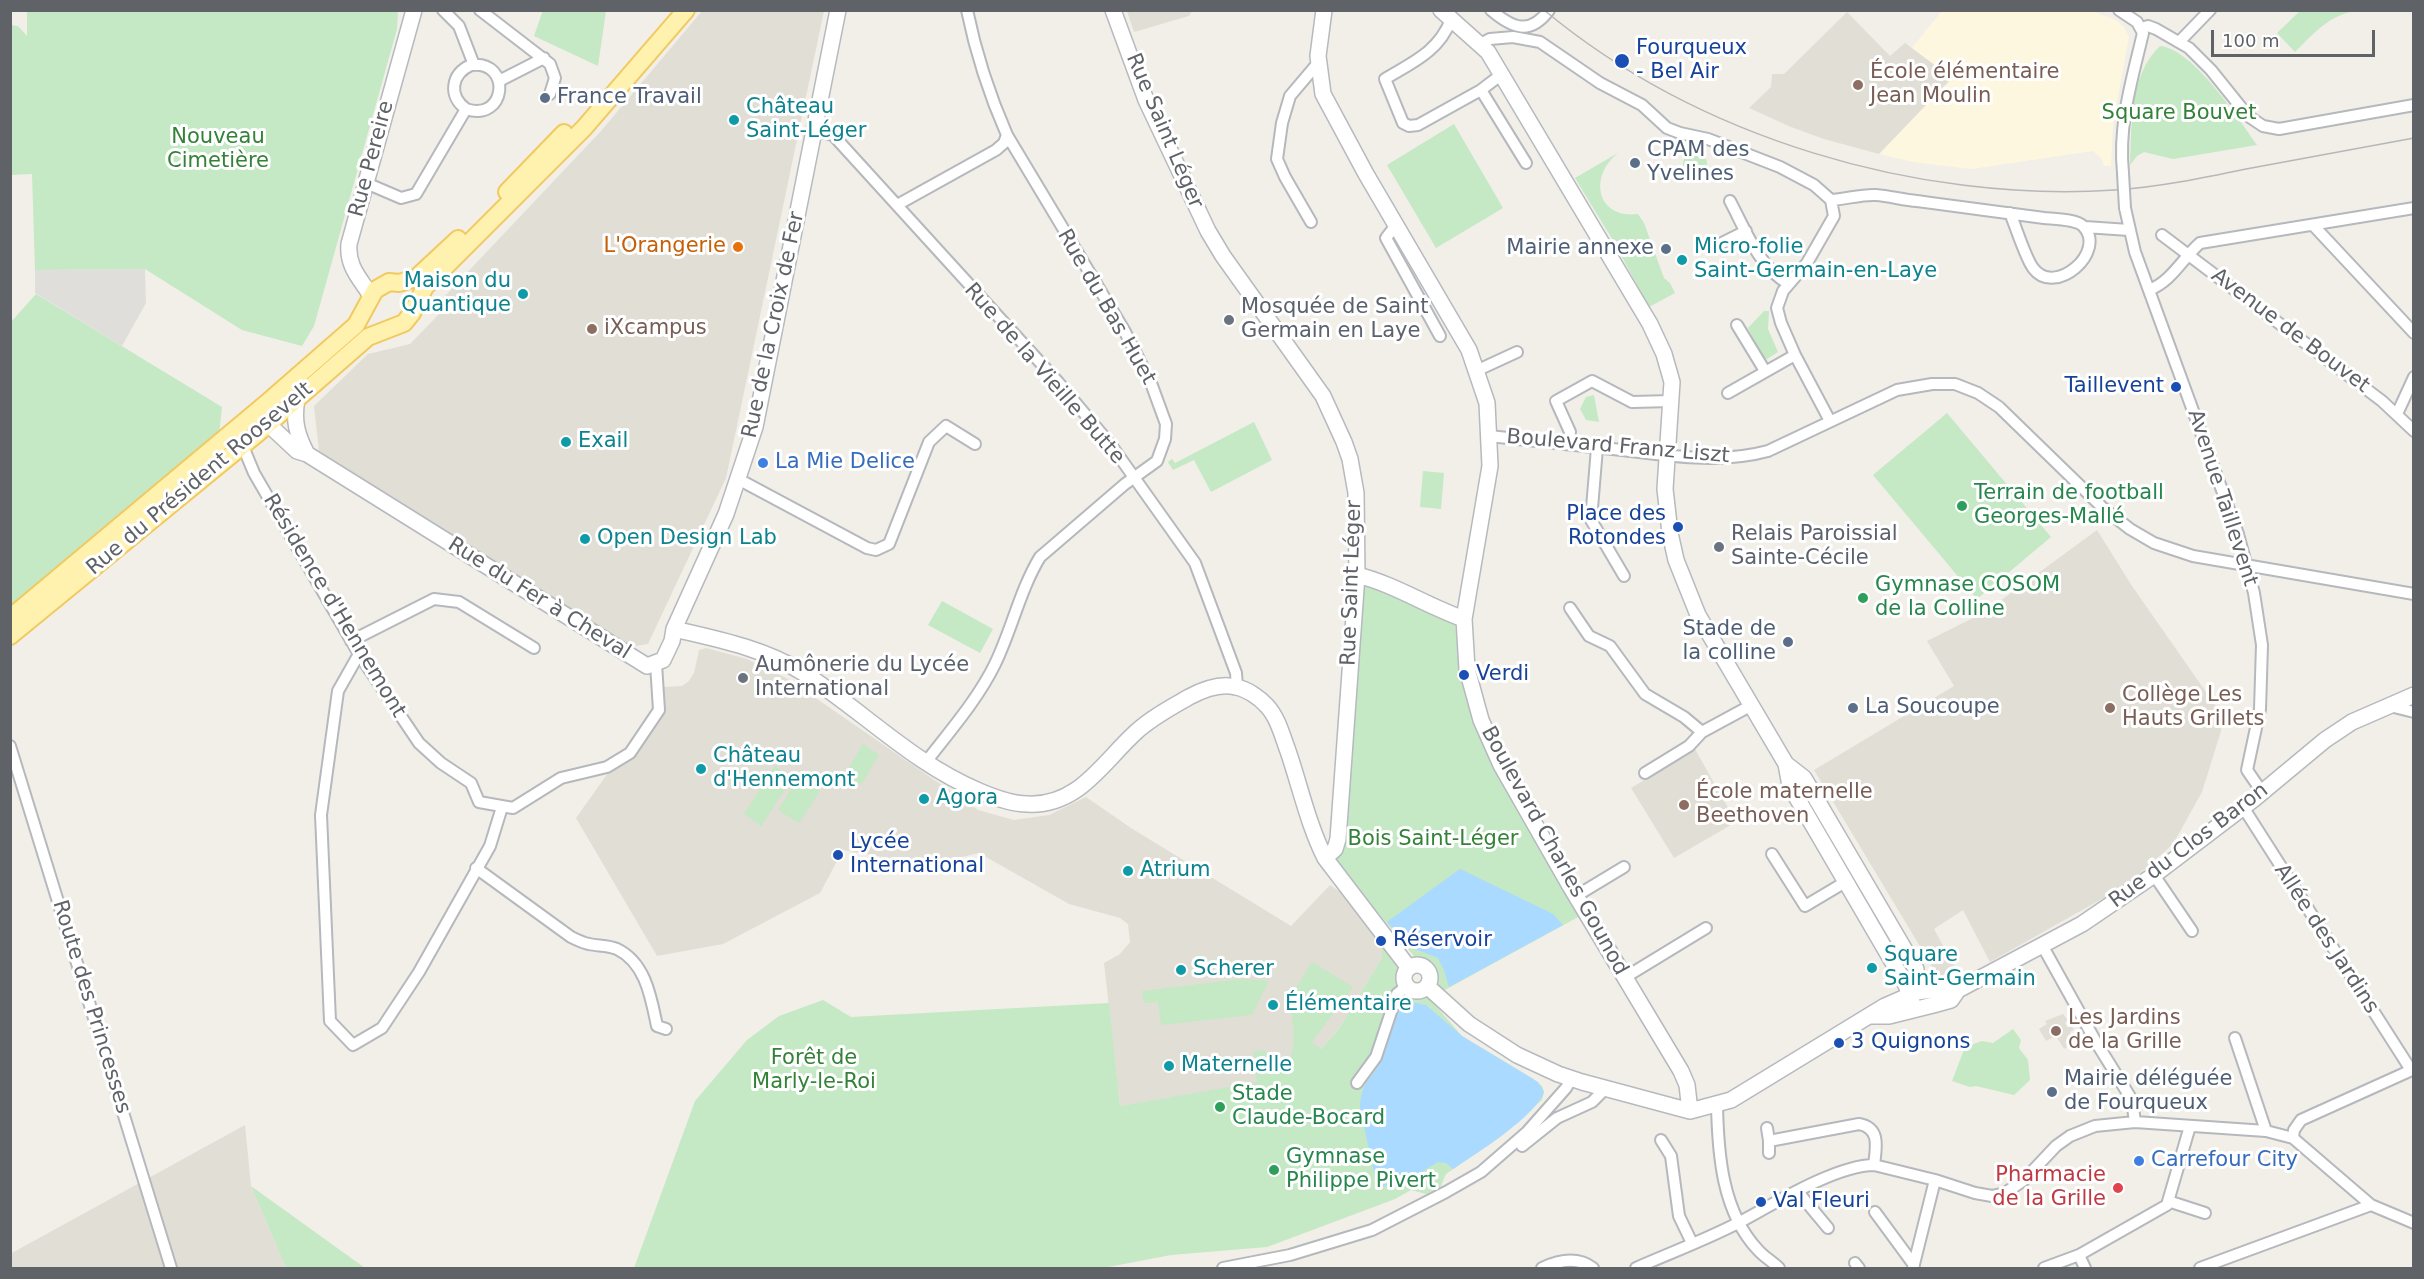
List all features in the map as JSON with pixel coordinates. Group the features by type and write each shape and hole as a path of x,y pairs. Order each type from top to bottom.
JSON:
{"main road":[{"name":"Rue du Président Roosevelt","path":"10,618 356,326 375,290 416,278 501,198 578,118 672,10"},
{"name":"Rue du Président Roosevelt","path":"10,636 268,424 369,337 404,323 425,287 584,128 686,10"},
{"path":"394,283 410,292 414,306"},
{"path":"371,300 374,317 379,322 392,327"}],"street":[{"name":"Rue Pereire","path":"355,274 348,256 349,244 414,10"},
{"path":"480,10 544,58 555,74 554,86 550,94"},
{"name":"Rue de la Croix de Fer","path":"656,664 656,657 666,634 674,629 726,514 755,427 838,10"},
{"name":"Rue du Bas Huet","path":"926,762 983,686 996,663 1030,573 1040,557 1133,478 1157,461 1165,439 1164,414 1124,330 1007,135 988,91 974,44 968,10"},
{"name":"Rue Saint Léger","path":"1113,10 1146,100 1208,231 1223,256 1323,396 1344,442 1356,493 1356,575 1338,839 1335,849 1325,858"},
{"name":"Boulevard Charles Gounod","path":"1324,10 1318,63 1323,94 1330,112 1465,342 1478,370 1487,403 1490,466 1464,619 1467,669 1481,720 1501,765 1624,978 1681,1071 1687,1085 1690,1111"},
{"path":"1491,10 1510,24 1520,27 1529,27 1538,23 1550,10"},
{"path":"2119,10 2132,18 2141,28 2148,26 2156,28 2189,48 2211,70 2248,116 2256,123 2269,128 2279,129 2414,105"},
{"path":"2179,42 2210,10"},
{"path":"448,12 459,26 474,65"},
{"path":"1446,15 1488,52 1636,299 1664,354 1672,382 1665,489 1670,533 1676,560 1698,615 1786,764 1804,778 1916,971 1952,989"},
{"path":"1446,15 1443,38 1432,51 1385,79 1403,123 1409,126 1418,125 1481,90 1502,74"},
{"name":"Avenue Taillevent","path":"2141,28 2143,33 2125,108 2121,157 2125,208 2129,230 2149,290 2235,524 2247,566 2259,622 2262,676 2260,709 2247,770 2262,792"},
{"path":"1479,45 1490,39 1513,37 1540,42 1599,83 1642,105 1667,128 1708,139 1780,167 1814,185 1831,200 1834,216 1807,263 1783,291 1777,308 1795,355 1830,421"},
{"path":"499,81 544,58"},
{"path":"1311,222 1277,159 1282,123 1290,96 1318,63"},
{"path":"474,65 488,67 499,81 498,96 491,106 478,111 466,109 455,98 454,84 461,70 474,65"},
{"path":"1481,90 1526,163"},
{"path":"366,183 401,198 416,194 466,109"},
{"name":"Rue de la Vieille Butte","path":"815,130 833,135 1058,382 1111,446 1195,563 1236,673 1237,687"},
{"path":"897,205 996,150 1004,143 1007,135"},
{"path":"1831,200 1874,194 2078,223 2085,227 2129,230"},
{"path":"1730,201 1767,267 1789,284"},
{"path":"2149,290 2166,280 2200,243 2414,208"},
{"path":"2010,213 2034,269 2048,278 2069,274 2084,260 2090,242 2085,227"},
{"path":"1396,225 1386,238 1440,336"},
{"path":"2313,225 2414,333"},
{"path":"1714,247 1746,231"},
{"name":"Avenue de Bouvet","path":"2162,235 2397,414 2414,431"},
{"path":"355,274 375,281 394,283"},
{"path":"355,274 371,300"},
{"path":"1737,325 1765,371"},
{"path":"1478,370 1516,352"},
{"path":"1728,393 1795,355"},
{"path":"2397,414 2414,377"},
{"path":"1568,444 1570,432 1556,402 1592,381 1632,402 1672,401"},
{"name":"Boulevard Franz Liszt","path":"1489,436 1667,455 1724,459 1746,457 1768,451 1897,390 1932,384 1955,384 1978,393 1999,407 2103,508 2130,529 2154,543 2193,556 2414,594"},
{"path":"297,399 294,414 296,428 307,454"},
{"path":"268,402 266,418 268,424 297,451 307,454"},
{"path":"738,480 867,548 876,550 889,544 930,442 946,426 975,444"},
{"name":"Résidence d'Hennemont","path":"242,444 254,472 358,654 419,742 441,763 471,783 479,802 502,807"},
{"path":"1597,448 1591,520 1624,576"},
{"name":"Rue du Fer à Cheval","path":"307,454 647,666 656,664"},
{"path":"1356,575 1379,582 1464,619"},
{"path":"351,641 434,598 459,602 534,648"},
{"path":"1570,608 1589,636 1610,646 1645,694 1684,717 1702,732"},
{"path":"674,629 744,646 801,672 926,762 960,783 992,796 1025,804 1048,803 1084,786 1136,732 1161,712 1197,693 1219,686 1237,687 1263,702 1279,726 1315,839 1325,858 1409,968"},
{"path":"358,654 338,691 321,815 330,1021 353,1045 382,1028 419,972 490,846 502,807 513,808 561,778 607,767 630,753 658,710 656,664"},
{"name":"Rue du Clos Baron","path":"1906,990 1952,989 2082,924 2154,875 2325,740 2352,722 2414,695"},
{"path":"1645,773 1689,746 1702,732 1750,706"},
{"path":"2390,706 2414,712"},
{"name":"Route des Princesses","path":"10,746 171,1269"},
{"path":"1786,764 1790,786 1847,881 1906,990"},
{"name":"Allée des Jardins","path":"2243,807 2412,1069"},
{"path":"1772,854 1805,906 1847,881"},
{"path":"1576,896 1624,867"},
{"path":"476,868 571,938 588,944 618,949 628,957 640,970 649,989 657,1026 666,1029"},
{"path":"2154,875 2192,931"},
{"path":"1624,978 1706,928"},
{"path":"2042,945 2096,1042 2132,1100 2135,1122"},
{"path":"1357,1083 1376,1057 1402,990 1404,975 1409,968 1416,965 1428,970 1430,978 1428,986 1417,992 1402,990"},
{"path":"1890,1004 1894,995 1915,985 1916,971"},
{"path":"1871,1016 1890,1016 1906,990 1907,973 1916,971"},
{"path":"1428,986 1468,1024 1517,1055 1605,1089 1690,1111 1731,1100 1871,1016 1906,990"},
{"path":"2235,1038 2266,1131"},
{"path":"2293,1138 2294,1130 2301,1120 2412,1069"},
{"path":"1223,1269 1290,1255 1372,1230 1446,1192 1481,1172 1527,1132 1572,1078"},
{"path":"1521,1146 1557,1118 1592,1102 1605,1089"},
{"path":"1711,1107 1720,1163 1730,1200 1740,1222 1758,1250 1779,1269"},
{"path":"1636,1269 1740,1222 1846,1170 1874,1165 1992,1196 2005,1193 2024,1180 2056,1146 2079,1132 2102,1125 2135,1122 2266,1131 2293,1138 2371,1205 2414,1223"},
{"path":"1767,1128 1769,1147 1852,1125 1866,1126 1875,1135 1877,1143 1874,1165"},
{"path":"2044,1269 2079,1255 2167,1205 2190,1126"},
{"path":"1661,1140 1671,1156 1679,1216 1692,1243"},
{"path":"1913,1267 1935,1180"},
{"path":"1798,1192 1828,1228"},
{"path":"2168,1201 2205,1213"},
{"path":"2200,1269 2371,1205"},
{"path":"1875,1212 1913,1267"},
{"path":"2079,1255 2085,1269"},
{"path":"1542,1269 1560,1260 1585,1262 1593,1269"}],"shaded area":[{"path":"1127,10 1192,11 1189,16 1134,32"},
{"name":"iXcampus","path":"702,11 824,11 726,478 648,644 629,647 319,451 314,406 368,354 410,344 439,314 444,297 601,131"},
{"path":"1942,11 2091,11 2116,20 2123,26 2129,37 2113,124 2111,166 2104,166 2102,159 2093,151 1971,169 1913,162 1879,154 1952,78 1912,48"},
{"name":"École élémentaire Jean Moulin","path":"1847,12 1890,56 1905,43 1952,78 1879,154 1824,139 1749,108 1771,87 1772,74 1784,74"},
{"path":"145,269 146,303 122,346 35,293 35,270"},
{"path":"2097,530 2132,586 2222,715 2221,731 2202,792 2173,844 2123,887 1990,962 1963,910 1934,929 1959,975 1942,983 1814,770 1954,686 1927,641 1985,612"},
{"path":"706,648 747,659 788,679 978,810 1014,820 1049,815 1086,797 1131,828 1291,926 1330,885 1349,898 1382,944 1382,958 1338,1030 1307,1064 1269,1081 1120,1106 1104,963 1120,954 1130,942 1128,924 1120,918 1069,904 979,853 927,865 843,850 820,893 723,944 657,956 576,818 608,773 634,758 652,732 660,715 661,687 682,686 689,681 694,673 699,650"},
{"name":"École maternelle Beethoven","path":"1695,749 1736,822 1674,858 1631,788"},
{"name":"Les Jardins de la Grille","path":"2063,1014 2068,1020 2065,1022 2067,1027 2071,1025 2074,1030 2070,1032 2076,1042 2064,1049 2056,1036 2046,1041 2039,1029 2047,1024 2045,1021"},
{"path":"245,1125 251,1186 286,1268 11,1268 10,1254"}],"green space":[{"path":"543,10 606,11 598,66 534,36"},
{"name":"Nouveau Cimetière","path":"27,11 398,11 397,29 314,326 302,346 242,330 145,269 35,270 32,174 10,175 11,25 18,26 27,36"},
{"path":"2300,11 2358,11 2331,20 2295,52 2277,33"},
{"name":"Square Bouvet","path":"2160,46 2173,50 2186,59 2214,86 2257,145 2173,159 2144,152 2137,156 2130,165 2132,117 2137,86 2150,58"},
{"path":"1454,124 1503,208 1436,248 1387,165"},
{"path":"1695,152 1703,156 1707,164 1703,172 1695,176 1687,172 1683,164 1687,156"},
{"path":"1618,153 1603,173 1600,184 1601,194 1613,210 1624,214 1638,214 1644,223 1664,278 1670,283 1675,293 1649,307 1614,242 1575,178"},
{"path":"36,294 222,407 219,434 11,616 11,322"},
{"path":"1764,311 1769,311 1768,329 1778,352 1764,361 1748,328"},
{"path":"1594,395 1599,422 1586,420 1580,409 1586,397"},
{"name":"Terrain de football Georges-Mallé","path":"1947,413 2051,537 1977,599 1873,475"},
{"path":"1254,422 1272,460 1211,492 1194,460 1173,470 1168,462 1172,459 1175,463"},
{"path":"1423,471 1444,473 1441,509 1420,507"},
{"name":"Bois Saint-Léger","path":"1362,583 1455,622 1461,671 1470,709 1516,809 1580,916 1443,991 1334,860"},
{"path":"942,601 993,629 980,653 928,625"},
{"path":"863,744 879,755 861,785 845,774"},
{"path":"775,766 792,779 761,826 744,814"},
{"path":"799,777 820,791 799,823 778,810"},
{"name":"Stade Claude-Bocard","path":"1382,944 1462,1036 1532,1078 1542,1086 1544,1092 1542,1100 1499,1138 1446,1174 1440,1188 1426,1194 1411,1190 1395,1199 1267,1247 1171,1255 1103,1268 634,1268 695,1101 747,1040 779,1016 823,1000 851,1017 1109,1003 1120,1106 1257,1082 1253,1052 1265,1050 1270,1059 1281,1062 1289,1059 1294,1039 1288,993 1294,991 1312,962 1353,987 1312,1042 1321,1049 1338,1030 1382,958"},
{"path":"1241,979 1269,981 1252,1015 1161,1025 1158,1002 1144,1003 1142,991"},
{"path":"2013,1029 2021,1040 2019,1048 2028,1060 2030,1080 2014,1095 1976,1086 1970,1087 1952,1081 1965,1047 1982,1041 1993,1043"},
{"path":"251,1186 365,1268 286,1268"}],"water":[{"path":"1460,869 1553,914 1563,925 1449,987 1438,958 1410,947 1387,922"},
{"path":"1411,1002 1426,1005 1462,1036 1538,1082 1544,1092 1538,1102 1518,1123 1453,1169 1446,1163 1438,1162 1412,1178 1380,1187 1377,1185 1360,1109 1362,1092 1383,1056 1392,1018 1397,1011"}],"tram line":[{"path":"1544,10 1605,55 1670,94 1740,127 1813,153 1888,173 1964,185 2040,191 2131,189 2181,182 2414,138"}],"place":[{"name":"Fourqueux - Bel Air","path":"1622,61"},
{"name":"École élémentaire Jean Moulin","path":"1858,85"},
{"name":"France Travail","path":"545,98"},
{"name":"Château Saint-Léger","path":"734,120"},
{"name":"CPAM des Yvelines","path":"1635,163"},
{"name":"L'Orangerie","path":"738,247"},
{"name":"Mairie annexe","path":"1666,249"},
{"name":"Micro-folie Saint-Germain-en-Laye","path":"1682,260"},
{"name":"Maison du Quantique","path":"523,294"},
{"name":"Mosquée de Saint Germain en Laye","path":"1229,320"},
{"name":"iXcampus","path":"592,329"},
{"name":"Taillevent","path":"2176,387"},
{"name":"Exail","path":"566,442"},
{"name":"La Mie Delice","path":"763,463"},
{"name":"Terrain de football Georges-Mallé","path":"1962,506"},
{"name":"Place des Rotondes","path":"1678,527"},
{"name":"Open Design Lab","path":"585,539"},
{"name":"Relais Paroissial Sainte-Cécile","path":"1719,547"},
{"name":"Gymnase COSOM de la Colline","path":"1863,598"},
{"name":"Stade de la colline","path":"1788,642"},
{"name":"Verdi","path":"1464,675"},
{"name":"Aumônerie du Lycée International","path":"743,678"},
{"name":"La Soucoupe","path":"1853,708"},
{"name":"Collège Les Hauts Grillets","path":"2110,708"},
{"name":"Château d'Hennemont","path":"701,769"},
{"name":"Agora","path":"924,799"},
{"name":"École maternelle Beethoven","path":"1684,805"},
{"name":"Lycée International","path":"838,855"},
{"name":"Atrium","path":"1128,871"},
{"name":"Réservoir","path":"1381,941"},
{"name":"Square Saint-Germain","path":"1872,968"},
{"name":"Scherer","path":"1181,970"},
{"name":"Élémentaire","path":"1273,1005"},
{"name":"Les Jardins de la Grille","path":"2056,1031"},
{"name":"3 Quignons","path":"1839,1043"},
{"name":"Maternelle","path":"1169,1066"},
{"name":"Mairie déléguée de Fourqueux","path":"2052,1092"},
{"name":"Stade Claude-Bocard","path":"1220,1107"},
{"name":"Carrefour City","path":"2139,1161"},
{"name":"Gymnase Philippe Pivert","path":"1274,1170"},
{"name":"Pharmacie de la Grille","path":"2118,1188"},
{"name":"Val Fleuri","path":"1761,1202"}],"park label":[{"name":"Forêt de Marly-le-Roi","path":"814,1071"}]}
